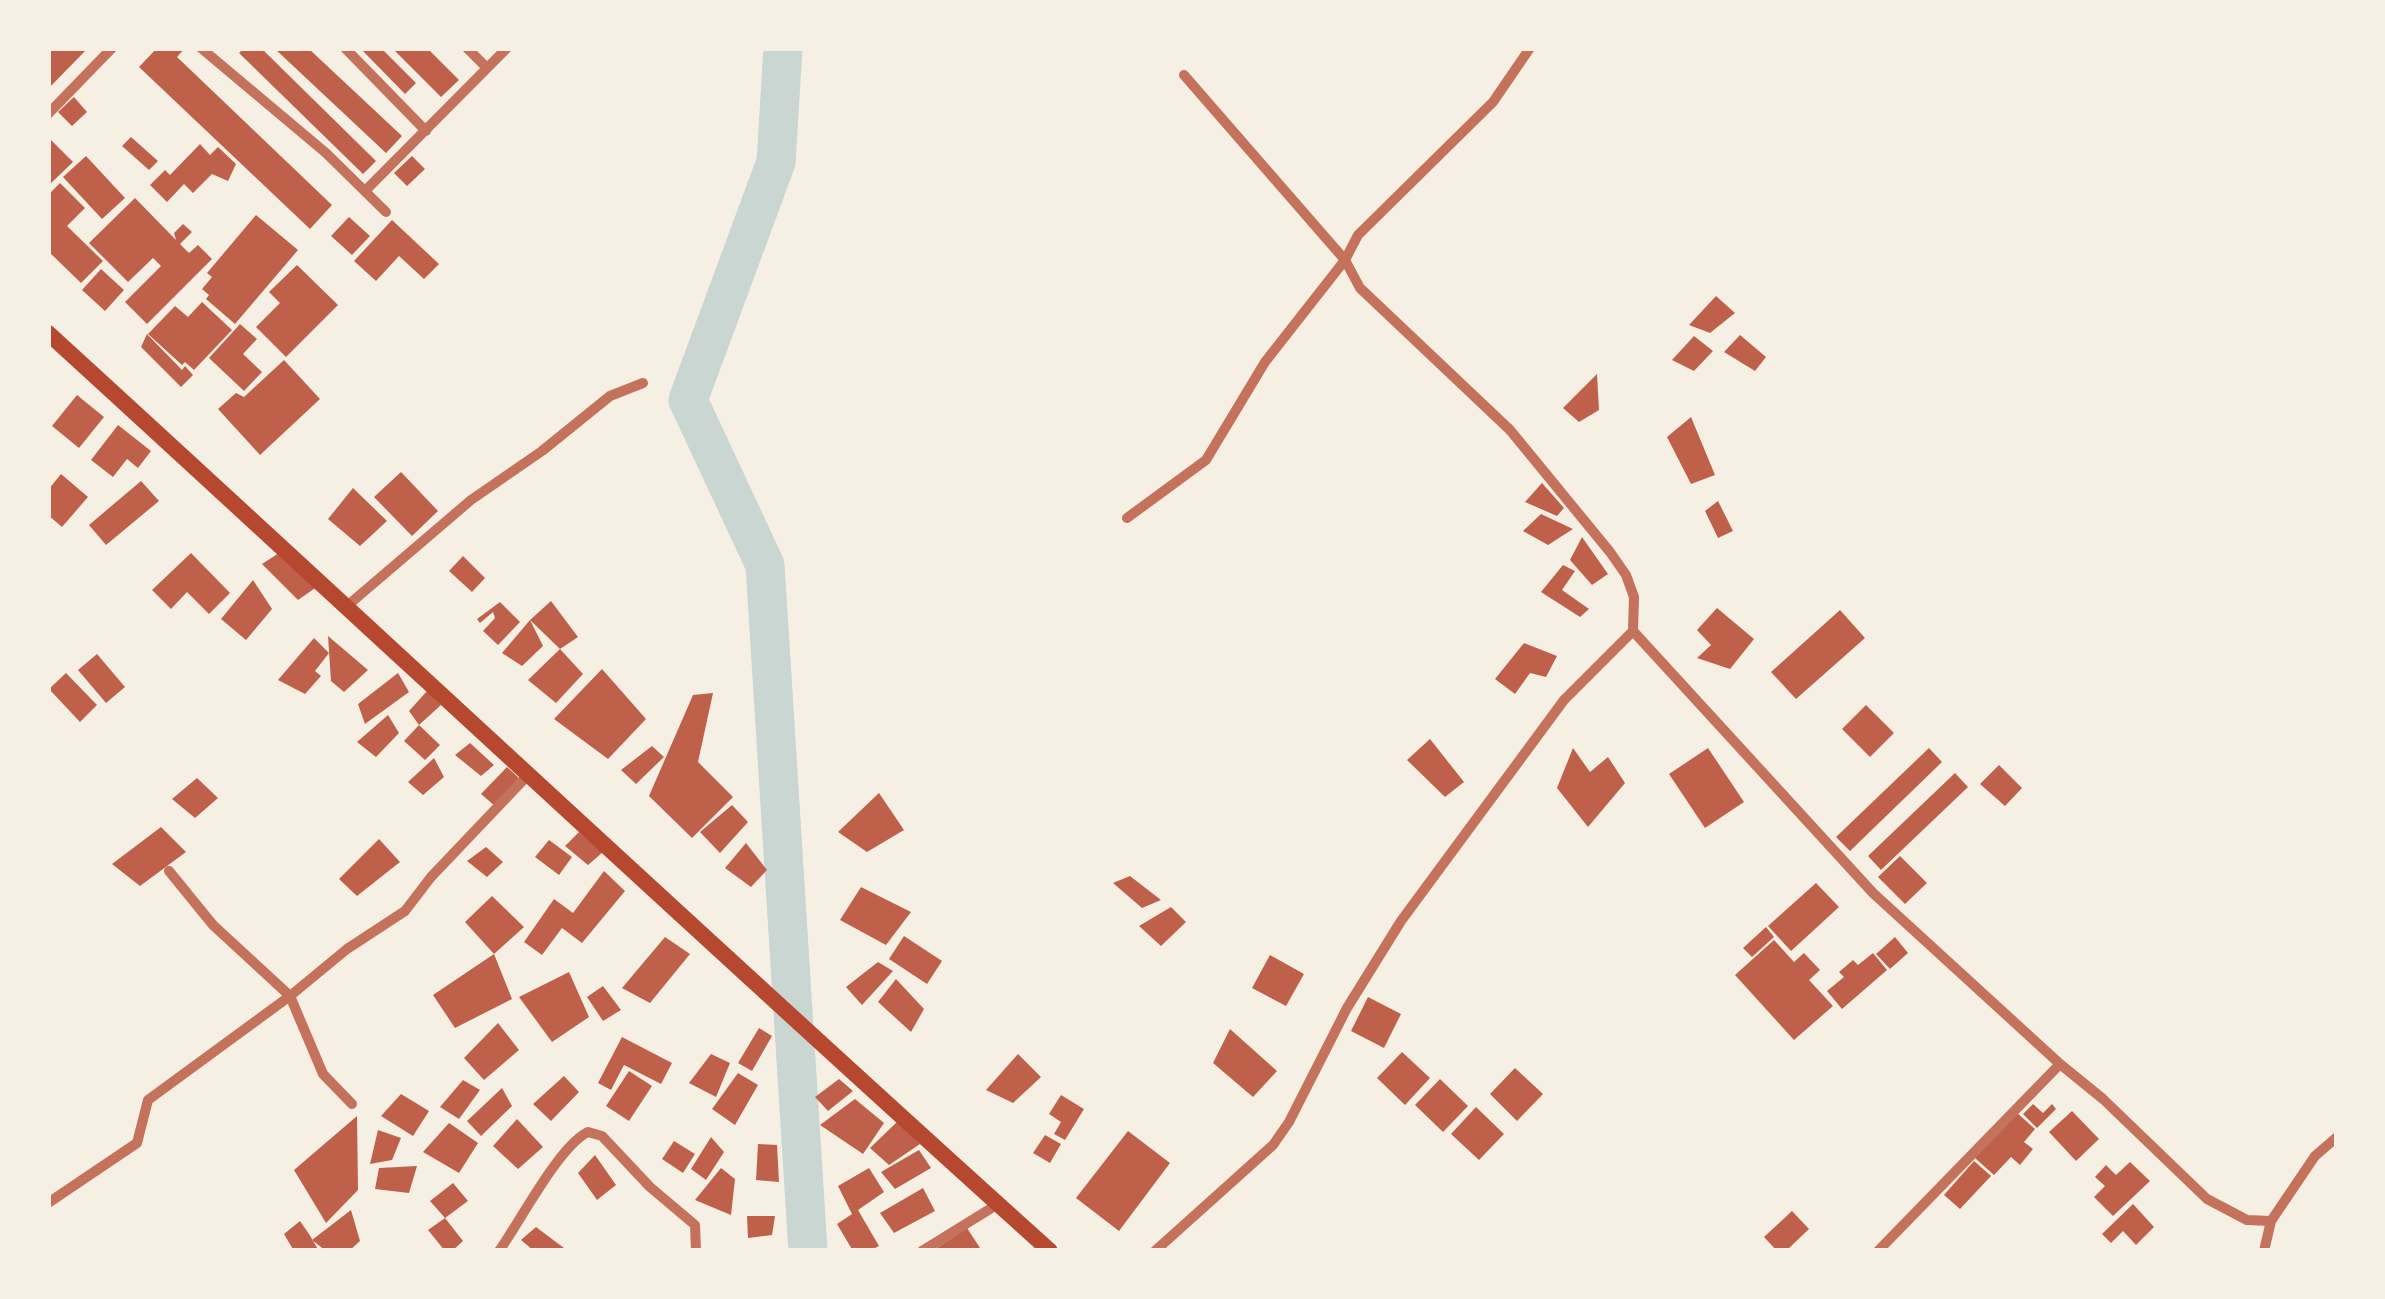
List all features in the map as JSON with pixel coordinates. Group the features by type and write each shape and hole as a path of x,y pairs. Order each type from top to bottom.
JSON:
{"highway":[{"path":"48,333 747,979 1050,1251"}],"street":[{"path":"48,114 112,48"},
{"path":"201,48 326,153 386,212"},
{"path":"345,48 426,131"},
{"path":"467,48 487,68"},
{"path":"365,191 507,48"},
{"path":"1126,518 1206,460 1265,362 1345,260 1358,235 1493,102 1530,48"},
{"path":"1155,1251 1273,1145 1347,1008 1401,921 1555,712 1633,631 1634,597 1610,552 1510,430 1360,288 1345,260 1184,74"},
{"path":"347,606 471,500 610,396 643,383"},
{"path":"1633,631 1873,893 2207,1199 2247,1220 2271,1221"},
{"path":"48,1203 137,1143 148,1100 346,949 405,911 529,774"},
{"path":"169,871 195,906 290,996 323,1074 352,1104"},
{"path":"1878,1251 2060,1064"},
{"path":"499,1251 559,1156 588,1132 602,1136 695,1225 696,1251"},
{"path":"2264,1251 2271,1221 2315,1156 2337,1137"},
{"path":"922,1251 998,1204"}],"building":[{"path":"48,48 88,48 48,89"},
{"path":"157,48 185,48 177,57 332,205 310,229 139,67"},
{"path":"244,48 261,48 376,161 363,174 239,53"},
{"path":"274,48 308,48 402,136 386,153"},
{"path":"360,48 381,48 416,83 405,94"},
{"path":"392,48 427,48 459,80 441,97"},
{"path":"74,97 87,112 72,126 58,112"},
{"path":"48,137 73,162 48,186"},
{"path":"131,137 158,161 149,170 122,146"},
{"path":"200,144 210,155 218,147 236,164 228,181 212,174 193,193 184,184 167,202 150,185 165,170 170,175"},
{"path":"86,156 125,198 102,219 63,177"},
{"path":"412,156 425,169 407,186 394,173"},
{"path":"60,183 85,208 67,226 103,261 81,283 48,251 48,195"},
{"path":"135,198 176,240 174,233 183,224 192,232 180,244 189,253 198,245 212,259 147,324 125,302 161,266 153,258 128,282 89,243"},
{"path":"256,215 298,250 235,324 206,299 209,295 202,289 212,277 207,273"},
{"path":"349,217 370,236 352,255 331,236"},
{"path":"392,220 439,264 424,279 399,256 376,281 354,261"},
{"path":"297,265 338,305 286,357 256,327 280,303 269,292"},
{"path":"101,269 124,290 105,311 82,290"},
{"path":"1716,296 1735,313 1710,333 1689,325"},
{"path":"202,302 232,330 194,370 148,334 175,306 188,317"},
{"path":"240,324 257,339 243,354 262,372 244,391 209,358"},
{"path":"147,334 193,375 181,387 141,347"},
{"path":"1740,335 1766,357 1755,371 1724,352"},
{"path":"1694,336 1713,351 1694,371 1672,360"},
{"path":"284,360 320,399 260,455 218,409 236,393 244,397"},
{"path":"1597,374 1599,410 1579,422 1563,408"},
{"path":"77,395 104,417 79,448 52,426"},
{"path":"1691,417 1715,475 1691,484 1667,437"},
{"path":"118,425 151,451 138,468 127,459 113,477 91,460"},
{"path":"401,472 438,511 412,536 374,497"},
{"path":"61,474 88,497 62,527 48,515 48,490"},
{"path":"141,481 159,501 106,545 89,525"},
{"path":"1542,483 1564,508 1557,516 1525,502"},
{"path":"353,488 387,521 360,546 328,519"},
{"path":"1718,501 1733,531 1718,538 1705,511"},
{"path":"1541,514 1573,529 1548,545 1523,531"},
{"path":"1582,537 1608,574 1592,585 1570,560"},
{"path":"282,551 318,586 298,600 262,564"},
{"path":"191,553 230,593 209,614 187,592 171,609 152,590"},
{"path":"463,556 485,578 472,592 449,571"},
{"path":"1563,565 1575,571 1562,590 1589,609 1580,617 1541,592"},
{"path":"253,580 272,609 246,640 221,619"},
{"path":"551,601 578,637 560,649 530,620"},
{"path":"500,602 520,622 498,645 483,631 495,618 493,612 480,623 477,619"},
{"path":"1717,608 1754,639 1730,669 1697,658 1711,645 1697,630"},
{"path":"1840,610 1865,638 1796,699 1771,672"},
{"path":"530,620 543,646 522,666 502,653"},
{"path":"328,636 368,670 344,692 331,681"},
{"path":"314,638 329,653 315,671 321,676 305,694 278,680"},
{"path":"1524,643 1557,656 1546,677 1530,673 1515,694 1495,679"},
{"path":"560,649 583,674 556,703 528,680"},
{"path":"97,654 125,687 106,703 78,670"},
{"path":"602,669 646,719 608,759 554,719"},
{"path":"66,673 97,705 80,722 49,689"},
{"path":"398,673 409,692 365,724 358,704"},
{"path":"428,690 441,705 419,725 409,711"},
{"path":"713,693 698,762 733,797 692,838 649,796 693,695"},
{"path":"1866,705 1894,733 1870,757 1842,729"},
{"path":"388,715 399,733 376,757 357,742"},
{"path":"419,725 440,745 425,760 404,741"},
{"path":"1430,739 1464,782 1445,797 1407,760"},
{"path":"470,743 494,765 481,776 455,755"},
{"path":"652,746 664,757 636,784 621,770"},
{"path":"1573,748 1590,772 1608,757 1625,783 1588,827 1557,788"},
{"path":"1708,748 1744,802 1705,828 1669,774"},
{"path":"1929,748 1942,762 1850,851 1836,837"},
{"path":"434,758 444,777 423,795 408,782"},
{"path":"1999,765 2022,788 2005,806 1980,784"},
{"path":"507,767 520,779 495,806 481,794"},
{"path":"1955,773 1968,787 1881,870 1868,856"},
{"path":"197,778 218,798 195,818 172,799"},
{"path":"879,793 904,830 867,852 838,832"},
{"path":"732,805 748,822 720,853 700,832"},
{"path":"161,827 186,852 140,886 112,864"},
{"path":"579,832 603,852 588,865 565,846"},
{"path":"379,839 400,862 357,896 339,879"},
{"path":"549,840 572,857 559,875 535,857"},
{"path":"746,843 767,870 751,887 725,868"},
{"path":"486,847 503,862 487,877 467,861"},
{"path":"1900,856 1927,883 1905,904 1878,877"},
{"path":"604,871 625,891 582,943 562,928 542,955 524,942 554,899 573,913"},
{"path":"1130,876 1161,900 1142,908 1113,883"},
{"path":"1816,883 1839,907 1791,951 1768,926"},
{"path":"861,887 911,912 886,945 840,920"},
{"path":"492,896 524,927 494,954 465,922"},
{"path":"1171,907 1186,922 1161,946 1139,926"},
{"path":"1766,927 1774,937 1752,957 1743,948"},
{"path":"904,936 942,961 927,984 889,959"},
{"path":"665,937 690,954 650,1003 622,988"},
{"path":"1895,937 1908,953 1890,969 1876,954"},
{"path":"1774,940 1794,962 1804,953 1820,970 1809,980 1833,1006 1794,1040 1735,975"},
{"path":"1873,953 1887,970 1842,1009 1827,991 1844,977 1839,972 1853,960 1858,965"},
{"path":"494,954 512,999 455,1028 433,995"},
{"path":"1270,955 1304,974 1286,1006 1252,988"},
{"path":"878,962 893,971 862,1005 846,987"},
{"path":"569,972 589,1017 552,1042 519,997"},
{"path":"896,979 924,1009 911,1032 878,1002"},
{"path":"603,986 621,1010 603,1021 587,997"},
{"path":"1368,997 1401,1014 1384,1048 1351,1031"},
{"path":"498,1023 519,1050 484,1080 464,1058"},
{"path":"759,1028 772,1036 752,1071 738,1063"},
{"path":"1230,1029 1277,1071 1253,1097 1213,1063"},
{"path":"622,1037 672,1063 661,1084 624,1065 611,1090 598,1083"},
{"path":"1402,1052 1430,1078 1405,1105 1377,1078"},
{"path":"711,1054 730,1063 716,1097 689,1083"},
{"path":"1018,1054 1041,1077 1013,1103 986,1090"},
{"path":"1515,1068 1543,1094 1517,1121 1490,1094"},
{"path":"629,1071 652,1086 629,1121 606,1106"},
{"path":"738,1073 758,1085 735,1125 712,1109"},
{"path":"564,1076 579,1092 551,1121 533,1104"},
{"path":"839,1079 853,1091 828,1111 815,1097"},
{"path":"1440,1079 1468,1106 1443,1132 1415,1105"},
{"path":"463,1080 480,1090 459,1119 440,1107"},
{"path":"502,1088 512,1106 481,1136 467,1121"},
{"path":"401,1094 429,1111 413,1136 381,1116"},
{"path":"1061,1095 1084,1109 1065,1140 1054,1134 1061,1122 1049,1114"},
{"path":"855,1099 884,1123 863,1154 820,1125"},
{"path":"2033,1104 2043,1113 2052,1104 2056,1109 2037,1128 2023,1114"},
{"path":"1476,1107 1504,1134 1479,1160 1451,1134"},
{"path":"2072,1111 2099,1139 2076,1161 2049,1132"},
{"path":"2016,1112 2035,1129 2024,1142 2033,1149 2020,1165 2011,1157 1994,1175 1975,1158"},
{"path":"357,1116 358,1190 326,1223 294,1170"},
{"path":"517,1119 543,1147 518,1169 493,1146"},
{"path":"898,1121 920,1144 889,1165 870,1148"},
{"path":"449,1123 478,1143 459,1173 423,1152"},
{"path":"378,1130 401,1138 392,1160 370,1164"},
{"path":"1128,1131 1170,1163 1119,1231 1076,1198"},
{"path":"1045,1135 1061,1144 1050,1163 1033,1153"},
{"path":"711,1137 724,1152 706,1180 691,1169"},
{"path":"674,1141 695,1154 683,1173 662,1159"},
{"path":"758,1144 777,1145 779,1182 756,1180"},
{"path":"919,1150 931,1168 895,1189 881,1172"},
{"path":"595,1155 616,1185 597,1200 578,1173"},
{"path":"1974,1161 1991,1176 1960,1209 1944,1195"},
{"path":"2130,1162 2150,1181 2113,1216 2094,1197 2105,1186 2095,1177 2106,1165 2116,1175"},
{"path":"417,1166 409,1193 375,1189 379,1168"},
{"path":"721,1168 735,1179 731,1215 695,1200"},
{"path":"869,1168 884,1192 858,1210 879,1246 853,1251 837,1224 852,1214 838,1186"},
{"path":"453,1183 468,1201 445,1218 430,1201"},
{"path":"923,1188 935,1211 894,1233 880,1213"},
{"path":"2133,1204 2154,1227 2136,1245 2123,1231 2111,1243 2102,1234"},
{"path":"351,1210 360,1241 349,1251 326,1251 312,1240"},
{"path":"1792,1211 1809,1229 1786,1251 1777,1251 1764,1237"},
{"path":"747,1216 775,1216 772,1235 748,1238"},
{"path":"445,1218 463,1241 452,1251 445,1251 428,1230"},
{"path":"300,1221 319,1251 294,1251 284,1234"},
{"path":"536,1227 562,1251 534,1251 521,1240"},
{"path":"967,1228 982,1251 932,1251"}],"waterway":[{"path":"783,48 776,162 688,400 765,565 808,1251"}]}
